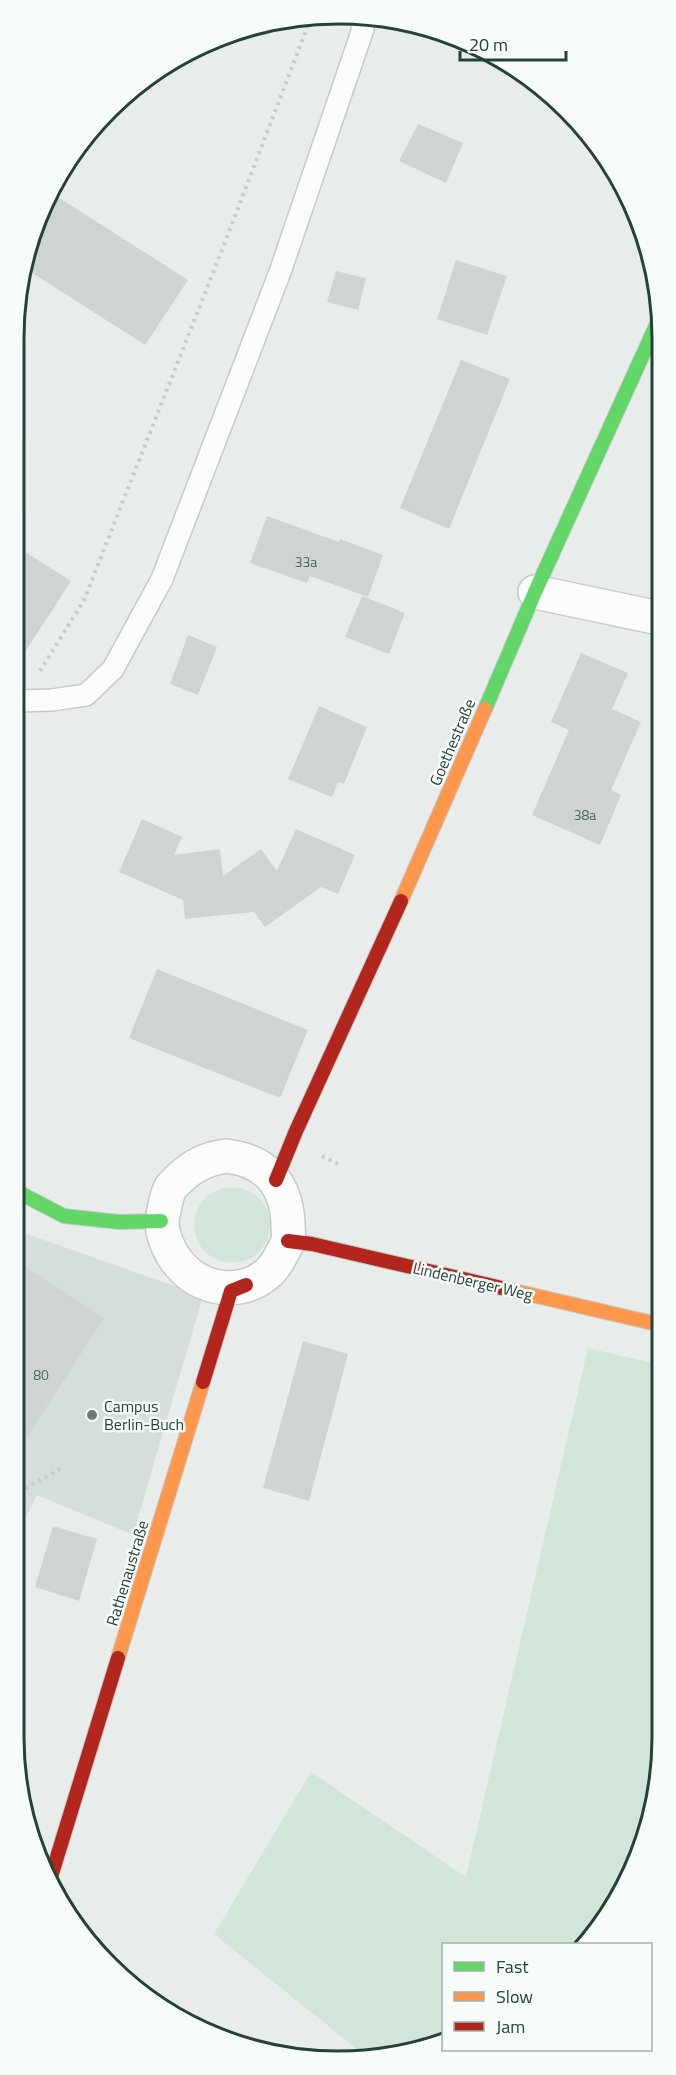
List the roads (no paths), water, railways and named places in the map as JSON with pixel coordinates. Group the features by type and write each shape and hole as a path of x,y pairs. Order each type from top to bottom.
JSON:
{"street":[{"name":"Goethestraße","path":"276,1180 296,1131 418,864 535,592 652,335"},
{"path":"535,592 652,617"},
{"path":"227,1156 242,1158 261,1166 276,1180 287,1205 288,1241 276,1264 268,1273 258,1281 235,1288 211,1286 186,1273 176,1261 161,1221 170,1188 197,1164 212,1158 227,1156"},
{"path":"24,1195 64,1216 97,1221 161,1221"},
{"name":"Lindenberger Weg","path":"288,1241 312,1244 652,1323"},
{"name":"Rathenaustraße","path":"53,1869 229,1297 231,1291 246,1286"}],"lane":[{"path":"24,701 86,695 113,669 162,579 280,272 363,29 362,25"}],"place":[{"name":"Campus Berlin-Buch","path":"92,1415"}]}
